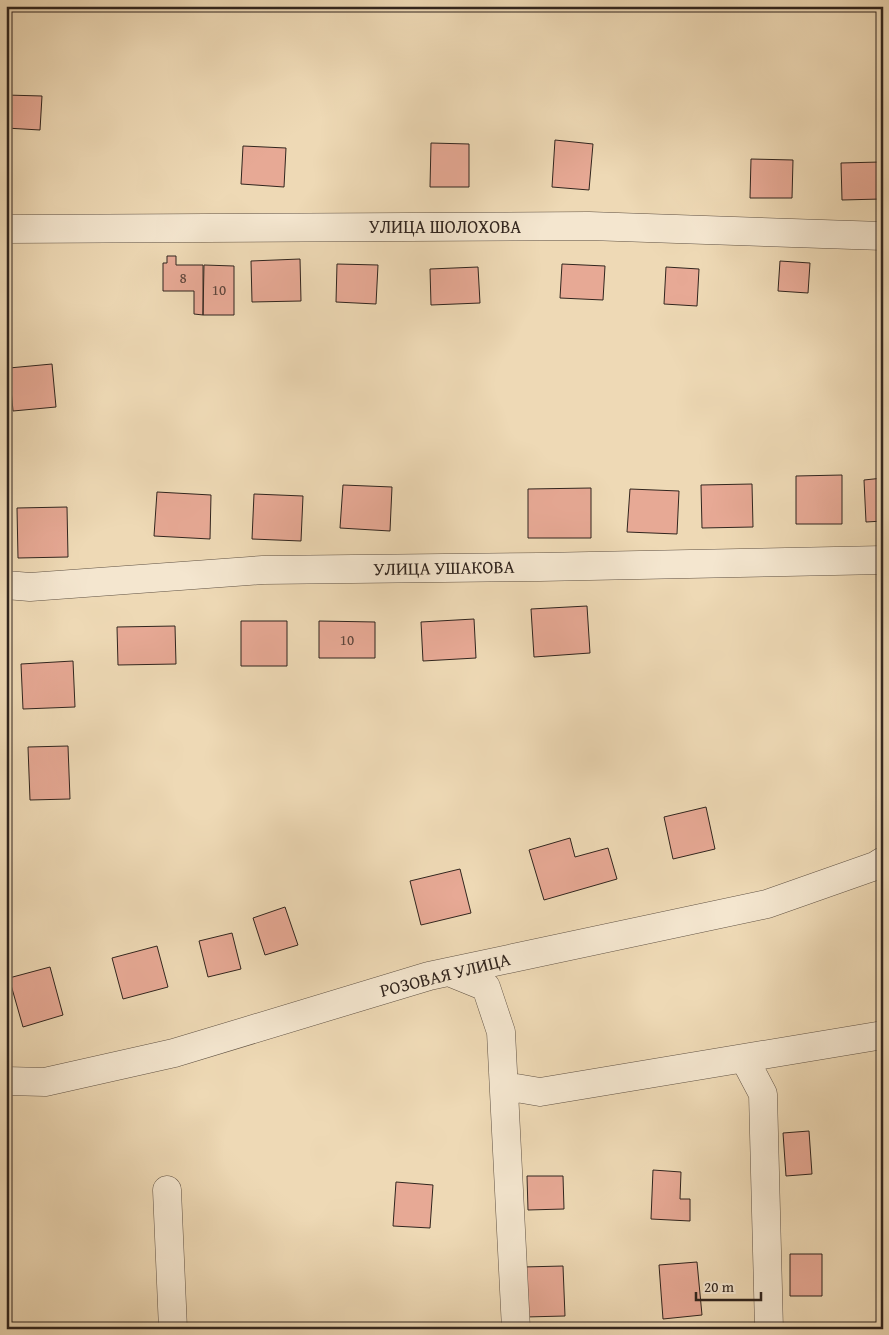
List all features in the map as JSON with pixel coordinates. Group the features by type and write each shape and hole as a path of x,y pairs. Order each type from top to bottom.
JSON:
{"street":[{"name":"УЛИЦА ШОЛОХОВА","path":"6,229 589,226 883,236"},
{"name":"УЛИЦА УШАКОВА","path":"6,585 30,587 262,570 883,560"},
{"name":"РОЗОВАЯ УЛИЦА","path":"6,1081 45,1082 174,1053 429,976 767,904 876,866 883,861"},
{"path":"449,972 486,987 501,1032 516,1329"},
{"path":"504,1086 540,1092 883,1035"},
{"path":"744,1058 763,1094 770,1329"},
{"path":"167,1190 173,1329"}],"building":[{"path":"6,95 42,96 40,130 6,128"},
{"path":"555,140 593,144 589,190 552,187"},
{"path":"431,143 469,144 469,187 430,187"},
{"path":"243,146 286,148 284,187 241,184"},
{"path":"751,159 793,160 792,198 750,198"},
{"path":"880,162 881,199 842,200 841,163"},
{"path":"167,256 176,256 176,265 203,265 203,315 194,314 194,291 163,291 163,263 167,263"},
{"path":"300,259 301,301 252,302 251,261"},
{"path":"780,261 810,263 808,293 778,291"},
{"path":"337,264 378,265 376,304 336,302"},
{"path":"562,264 605,266 603,300 560,298"},
{"path":"204,265 234,266 234,315 203,315"},
{"path":"478,267 480,303 431,305 430,269"},
{"path":"666,267 699,269 697,306 664,304"},
{"path":"52,364 56,407 13,411 9,368"},
{"path":"842,475 842,524 796,524 796,476"},
{"path":"883,478 883,521 866,522 864,480"},
{"path":"752,484 753,527 702,528 701,485"},
{"path":"343,485 392,487 390,531 340,528"},
{"path":"591,488 591,538 528,538 528,489"},
{"path":"630,489 679,491 677,534 627,532"},
{"path":"157,492 211,495 210,539 154,536"},
{"path":"254,494 303,496 301,541 252,539"},
{"path":"67,507 68,557 18,558 17,508"},
{"path":"587,606 590,653 534,657 531,609"},
{"path":"474,619 476,658 423,661 421,622"},
{"path":"241,621 287,621 287,666 241,666"},
{"path":"319,621 375,622 375,658 319,658"},
{"path":"175,626 176,664 118,665 117,627"},
{"path":"73,661 75,707 23,709 21,664"},
{"path":"68,746 70,799 30,800 28,747"},
{"path":"706,807 715,849 673,859 664,817"},
{"path":"570,838 575,857 608,848 617,879 544,900 529,850"},
{"path":"460,869 471,913 421,925 410,881"},
{"path":"285,907 298,945 265,955 253,918"},
{"path":"232,933 241,969 208,977 199,941"},
{"path":"157,946 168,987 123,999 112,958"},
{"path":"50,967 63,1015 23,1027 9,978"},
{"path":"809,1131 812,1174 786,1176 783,1133"},
{"path":"653,1170 681,1172 680,1199 690,1199 690,1221 651,1219"},
{"path":"527,1176 563,1176 564,1209 528,1210"},
{"path":"396,1182 433,1185 430,1228 393,1226"},
{"path":"790,1254 822,1254 822,1296 790,1296"},
{"path":"697,1262 702,1315 663,1319 659,1265"},
{"path":"563,1266 565,1316 525,1317 523,1267"},
{"path":"431,1324 432,1329 406,1329 406,1326"}]}
